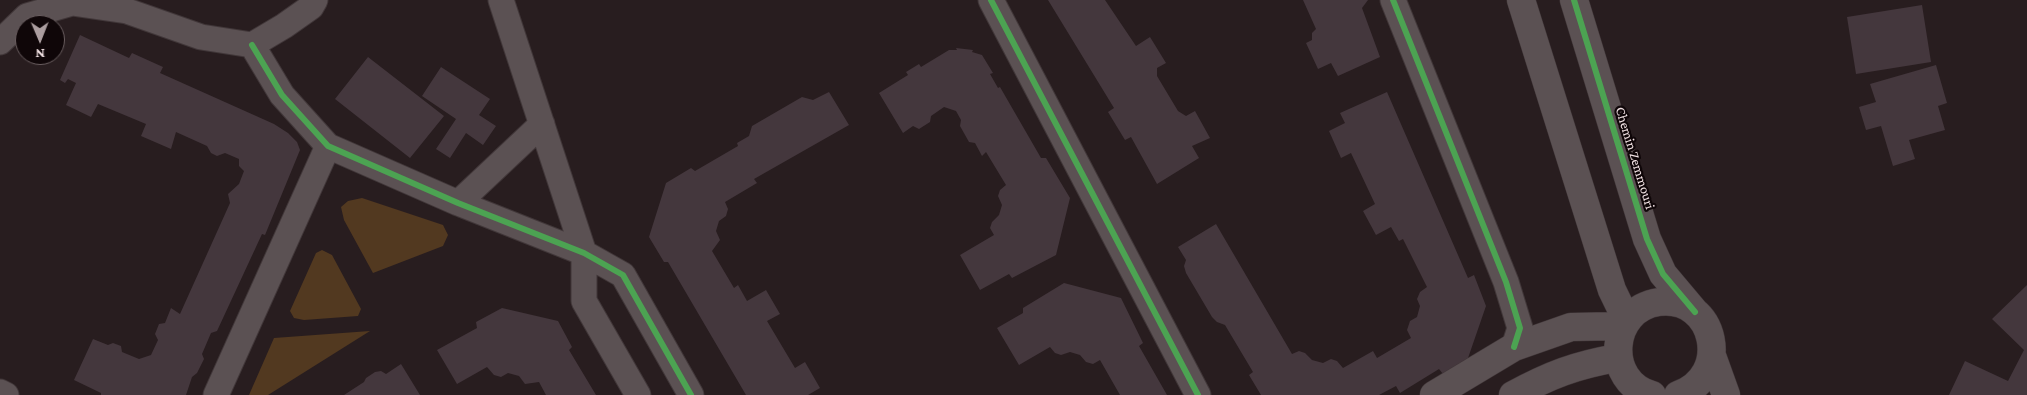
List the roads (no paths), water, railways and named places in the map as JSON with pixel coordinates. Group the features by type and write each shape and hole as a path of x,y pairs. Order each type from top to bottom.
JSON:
{"street":[{"path":"0,42 27,16 72,3 127,10 201,38 252,45 311,7 315,0"},
{"path":"501,0 584,253 584,301 638,395"},
{"path":"991,0 1198,395"},
{"path":"1393,0 1506,282 1520,328 1514,347"},
{"path":"1521,0 1612,290 1625,323"},
{"name":"Chemin Zemmouri","path":"1574,0 1647,239 1663,274 1703,321 1709,332 1712,356"},
{"path":"252,45 282,94 328,146 458,203 584,253 623,275 691,395"},
{"path":"458,203 542,124"},
{"path":"216,395 328,146"},
{"path":"1648,394 1627,378 1617,358 1618,342 1625,323 1641,309 1659,302 1684,306 1695,312"},
{"path":"1434,395 1514,347 1571,327 1625,323"},
{"path":"1678,395 1687,392 1699,383 1708,371 1712,356"},
{"path":"1712,356 1726,395"},
{"path":"1514,395 1540,380 1580,364 1617,358"},
{"path":"0,392 6,395"}]}
